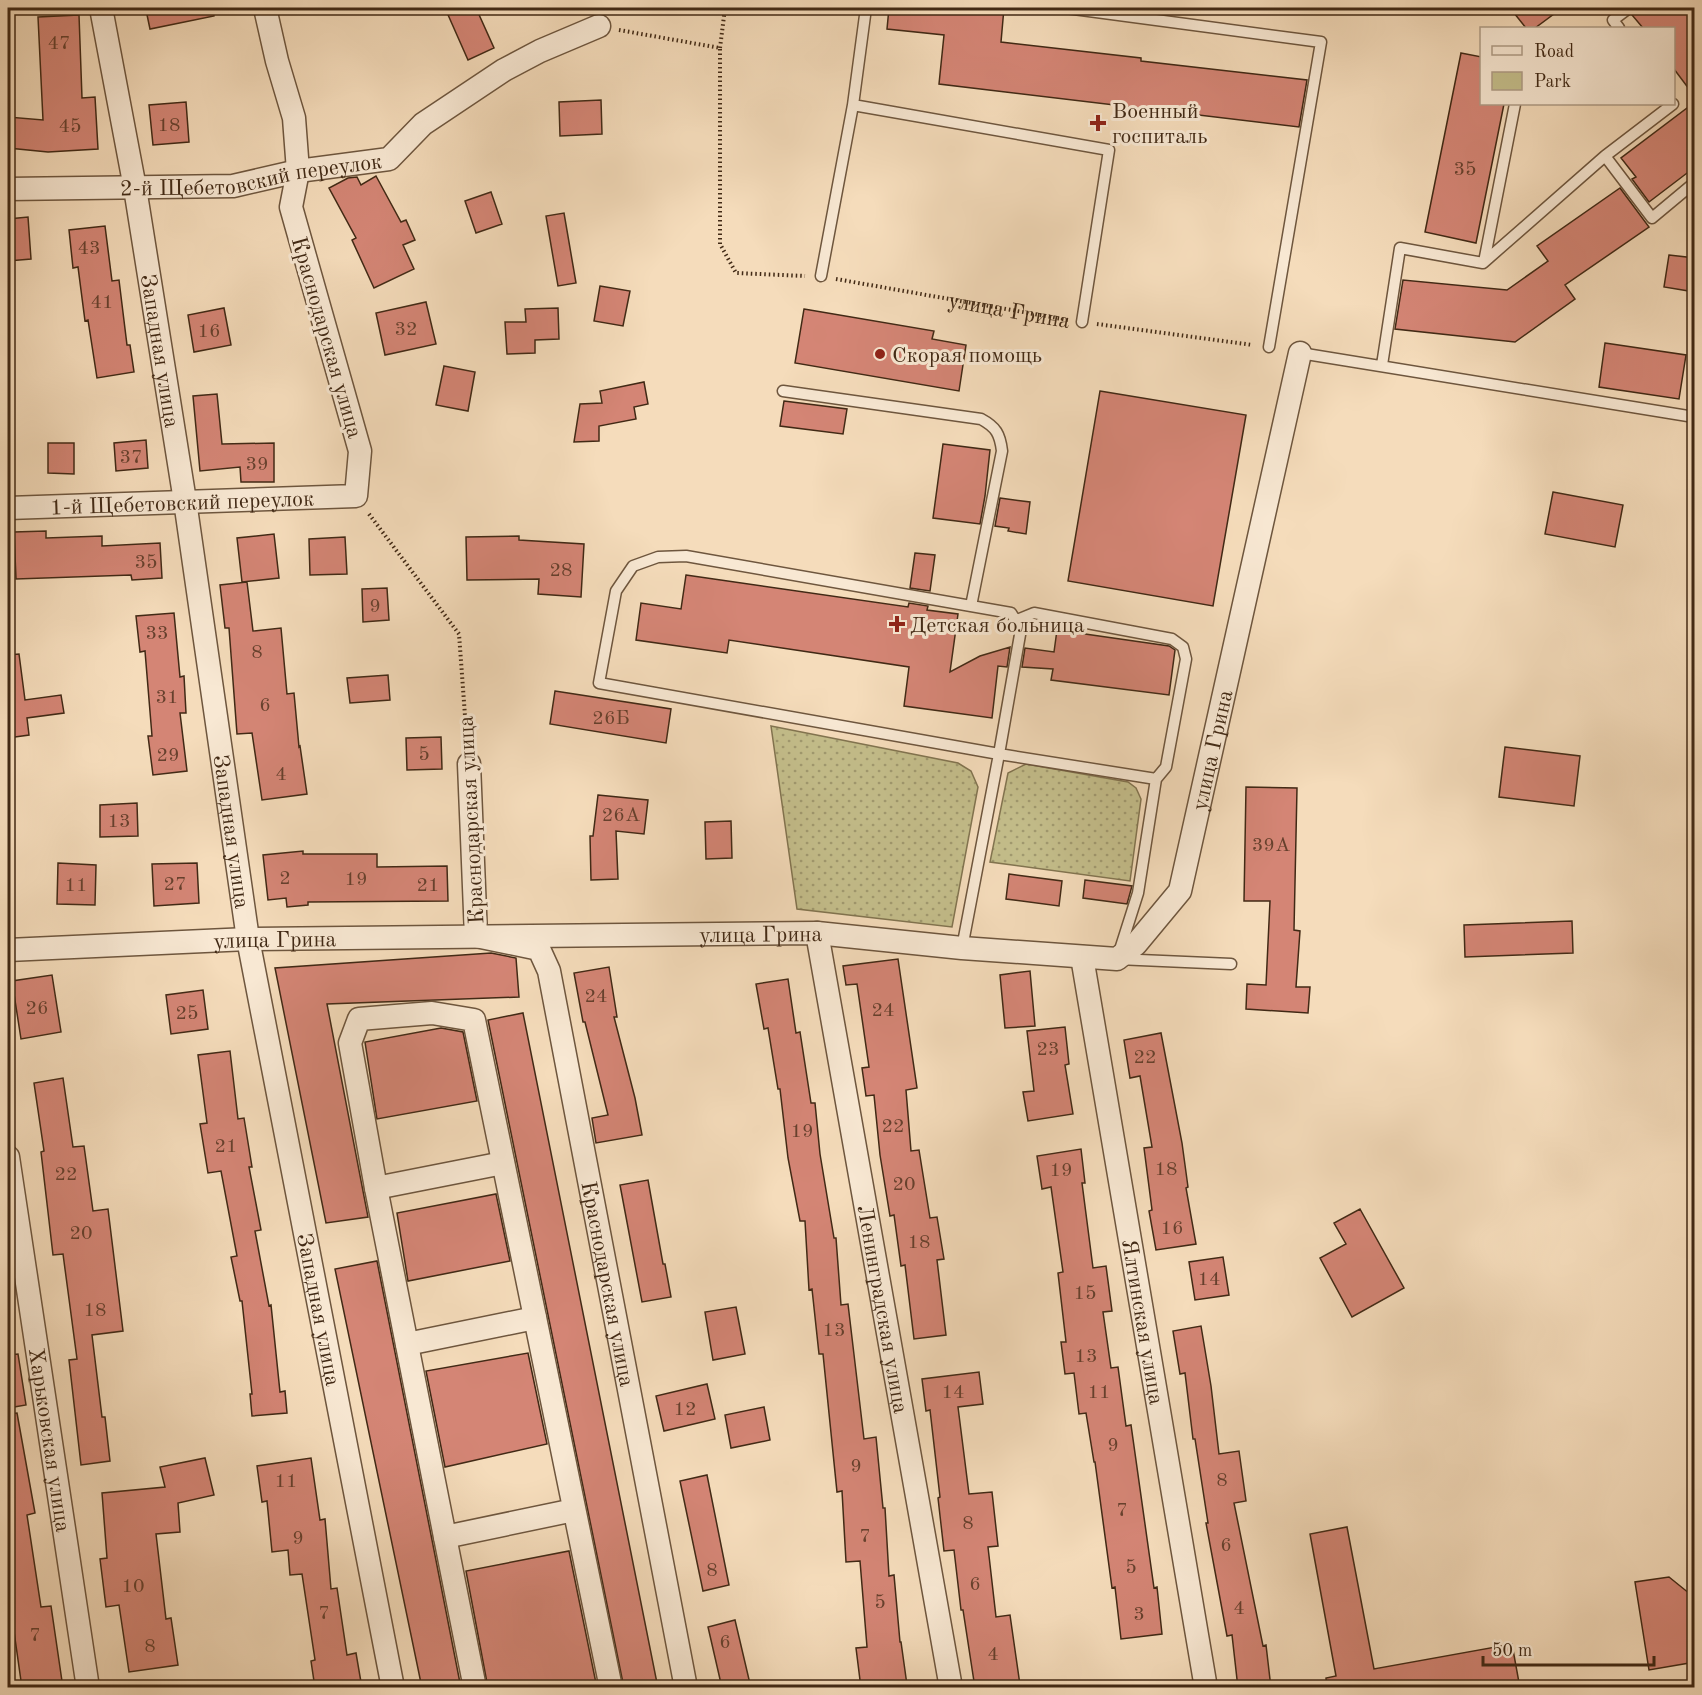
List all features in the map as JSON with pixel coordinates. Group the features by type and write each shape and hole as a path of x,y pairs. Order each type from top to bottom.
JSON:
{"street":[{"name":"Западная улица","path":"101,8 135,188 185,501 248,939 393,1688"},
{"name":"Краснодарская улица","path":"265,8 277,61 294,118 298,171 291,207 360,452 356,496"},
{"name":"2-й Щебетовский переулок","path":"8,189 233,186 298,171 389,159 423,124 504,70 540,51 599,26"},
{"name":"улица Грина","path":"8,950 248,939 818,933 962,948 1117,959 1136,944 1180,891 1300,353"},
{"name":"1-й Щебетовский переулок","path":"8,508 356,496"},
{"name":"Краснодарская улица","path":"469,764 476,936 539,949 549,971 686,1688"},
{"name":"Ленинградская улица","path":"818,933 951,1688"},
{"name":"Ялтинская улица","path":"1082,957 1206,1688"},
{"path":"475,1688 376,1188 350,1043 359,1019 432,1013 474,1020 611,1688"},
{"name":"Харьковская улица","path":"8,1157 88,1688"},
{"path":"376,1188 503,1163"},
{"path":"407,1344 535,1318"},
{"path":"445,1537 574,1510"}],"lane":[{"path":"821,276 853,105 866,8"},
{"path":"1066,8 1321,42 1269,347"},
{"path":"1618,27 1613,20 1629,8"},
{"path":"853,105 1109,150 1082,322"},
{"path":"1484,263 1515,105"},
{"path":"1484,263 1605,156 1670,105"},
{"path":"1605,156 1652,218 1695,183"},
{"path":"1382,365 1400,248 1484,263"},
{"path":"1300,353 1695,417"},
{"path":"783,391 981,419 993,425 1000,438 1002,451 971,606"},
{"path":"962,948 999,754 1021,629 1011,613 686,556 658,556 633,566 616,591 598,682 999,754 1156,779"},
{"path":"1017,620 1034,613 1172,639 1183,647 1186,659 1166,767 1156,779 1138,893 1117,959 1231,964"}],"path":[{"path":"599,26 720,48 725,8"},
{"name":"улица Грина","path":"720,48 720,244 735,273 821,276 1082,322 1269,347"},
{"name":"Краснодарская улица","path":"356,496 459,634 469,764"}],"green space":[{"path":"771,726 958,763 971,771 978,787 952,927 797,909"},
{"path":"1026,764 1128,782 1136,788 1141,799 1130,881 990,862 1008,773"}],"building":[{"path":"213,8 214,16 150,29 146,10"},
{"path":"445,8 476,8 494,48 468,60"},
{"path":"889,8 1004,8 1001,42 1307,80 1299,127 939,84 944,35 887,29"},
{"path":"1510,8 1562,8 1536,27 1525,27"},
{"path":"1636,8 1695,8 1695,97 1675,70 1675,27 1642,27 1632,15"},
{"path":"79,15 82,98 95,97 98,149 48,152 8,148 8,117 43,120 38,17"},
{"path":"1461,53 1480,57 1480,105 1504,105 1476,243 1425,232"},
{"path":"601,100 602,134 560,136 559,102"},
{"path":"186,102 189,142 153,145 149,105"},
{"path":"1695,102 1695,167 1649,202 1632,179 1636,177 1621,158"},
{"path":"376,176 401,222 406,220 415,240 403,245 414,269 374,288 352,240 356,238 329,188 348,178 357,177 361,185"},
{"path":"1620,188 1649,227 1565,285 1575,299 1515,342 1395,329 1403,280 1507,290 1548,261 1537,246"},
{"path":"491,192 502,224 476,233 465,201"},
{"path":"564,213 576,283 558,286 546,216"},
{"path":"28,217 31,259 8,261 8,219"},
{"path":"105,226 112,281 119,280 127,345 130,345 134,372 97,378 88,320 85,321 78,267 73,268 69,230"},
{"path":"1669,255 1695,258 1695,292 1664,287"},
{"path":"600,286 630,291 623,326 594,321"},
{"path":"426,302 436,344 385,355 376,313"},
{"path":"224,308 231,345 194,352 188,315"},
{"path":"558,308 559,339 535,340 535,353 507,354 505,322 526,322 525,309"},
{"name":"Скорая помощь","path":"804,309 934,331 932,339 966,345 959,391 795,363"},
{"path":"1605,343 1686,355 1679,399 1599,387"},
{"path":"444,366 475,372 468,411 436,405"},
{"path":"644,382 648,404 634,407 636,419 599,426 599,441 574,442 580,404 602,403 600,391"},
{"path":"1100,391 1246,415 1213,606 1068,581"},
{"path":"217,394 222,444 274,443 274,482 241,482 240,467 200,471 193,396"},
{"path":"784,401 847,409 843,434 780,426"},
{"path":"146,440 148,468 116,471 114,443"},
{"path":"48,443 74,443 74,474 48,473"},
{"path":"943,444 990,450 980,524 933,518"},
{"path":"1553,492 1623,505 1615,547 1545,534"},
{"path":"1000,498 1030,502 1026,534 995,526"},
{"path":"46,531 46,538 102,536 102,546 160,543 162,578 132,580 131,575 16,579 14,532"},
{"path":"274,534 279,578 242,582 237,538"},
{"path":"519,536 519,540 584,544 581,597 538,594 539,579 467,580 466,537"},
{"path":"345,537 347,574 310,575 309,539"},
{"path":"915,553 935,555 930,591 910,588"},
{"path":"686,575 908,607 909,603 928,606 927,610 958,614 950,672 980,656 1010,647 1007,667 998,666 992,718 904,706 909,667 729,640 727,653 636,640 641,603 681,609"},
{"path":"247,582 253,631 281,628 287,694 294,693 299,747 307,794 262,800 252,733 237,734 229,628 225,628 220,585"},
{"path":"387,588 389,620 363,622 362,589"},
{"path":"174,613 180,677 184,676 186,713 180,713 187,771 153,775 148,736 152,736 145,651 140,652 136,616"},
{"path":"1057,630 1169,646 1175,650 1169,695 1051,680 1053,669 1022,667 1025,648 1054,652"},
{"path":"19,654 25,700 61,695 64,713 27,718 29,735 8,738 8,655"},
{"path":"388,675 390,700 350,703 347,678"},
{"path":"555,691 671,709 666,743 550,724"},
{"path":"441,737 442,769 407,770 406,738"},
{"path":"1505,747 1580,756 1574,806 1499,797"},
{"path":"1246,787 1297,788 1294,930 1300,931 1296,987 1310,987 1308,1013 1246,1009 1247,984 1266,985 1270,901 1244,901"},
{"path":"598,795 648,800 644,834 616,831 618,879 591,880 590,836 593,836"},
{"path":"137,803 138,836 100,837 100,805"},
{"path":"731,821 732,858 706,859 705,822"},
{"path":"303,851 303,854 377,854 377,867 447,866 448,901 308,902 308,905 287,907 286,898 268,900 263,855"},
{"path":"58,863 96,865 95,905 57,904"},
{"path":"197,863 199,903 154,906 152,864"},
{"path":"1009,874 1062,881 1059,906 1006,899"},
{"path":"1085,880 1132,886 1127,904 1083,898"},
{"path":"1572,921 1573,953 1465,957 1464,925"},
{"path":"491,953 516,958 519,997 327,1004 368,1217 326,1223 275,968"},
{"path":"898,959 917,1088 906,1090 911,1151 919,1150 930,1218 937,1217 944,1259 937,1260 946,1335 914,1339 905,1265 901,1266 894,1215 890,1216 880,1155 874,1095 866,1096 862,1068 869,1067 857,984 846,985 843,966"},
{"path":"609,967 617,1017 614,1017 642,1135 596,1143 592,1118 608,1115 585,1022 583,1022 574,973"},
{"path":"1030,971 1035,1026 1005,1028 1000,975"},
{"path":"52,975 61,1032 21,1039 12,981"},
{"path":"788,979 796,1033 800,1032 811,1103 815,1103 820,1154 834,1238 836,1238 841,1305 848,1304 864,1439 876,1437 883,1508 885,1508 889,1576 894,1575 900,1642 907,1685 861,1688 856,1648 867,1647 860,1561 846,1562 842,1491 837,1492 823,1354 819,1354 812,1289 809,1290 805,1221 800,1221 788,1158 780,1089 778,1089 768,1028 764,1029 756,984"},
{"path":"203,990 208,1029 171,1034 166,995"},
{"path":"523,1013 658,1688 624,1688 488,1020"},
{"path":"1065,1027 1069,1064 1065,1065 1073,1114 1028,1121 1023,1092 1034,1091 1027,1031"},
{"path":"441,1028 463,1032 477,1101 377,1119 365,1042"},
{"path":"1161,1033 1182,1143 1188,1187 1186,1188 1196,1244 1156,1250 1149,1211 1152,1210 1144,1148 1152,1147 1140,1076 1130,1078 1124,1040"},
{"path":"230,1051 238,1119 244,1118 252,1167 249,1167 261,1230 255,1231 269,1306 271,1305 280,1392 285,1391 287,1413 252,1416 250,1394 252,1394 242,1301 240,1301 231,1257 237,1256 221,1171 208,1173 200,1124 207,1123 198,1055"},
{"path":"63,1078 73,1147 84,1146 93,1211 108,1209 123,1331 92,1335 110,1461 81,1465 69,1360 77,1359 63,1254 53,1255 41,1152 44,1151 34,1083"},
{"path":"1081,1149 1085,1183 1082,1183 1093,1268 1106,1266 1112,1311 1103,1312 1111,1368 1118,1367 1126,1426 1131,1425 1154,1588 1157,1587 1162,1634 1121,1639 1115,1587 1112,1588 1086,1413 1079,1414 1074,1373 1065,1374 1061,1342 1066,1342 1058,1273 1063,1272 1051,1187 1042,1189 1037,1156"},
{"path":"648,1180 671,1297 642,1302 620,1185"},
{"path":"496,1194 510,1261 408,1281 397,1213"},
{"path":"1360,1209 1404,1288 1352,1317 1320,1258 1346,1244 1334,1223"},
{"path":"1223,1257 1229,1295 1195,1300 1189,1262"},
{"path":"377,1261 461,1688 422,1688 335,1269"},
{"path":"736,1307 745,1354 713,1360 705,1312"},
{"path":"1201,1326 1219,1454 1239,1451 1246,1501 1234,1503 1263,1646 1266,1645 1271,1688 1238,1688 1232,1635 1227,1636 1206,1523 1208,1523 1195,1439 1193,1439 1185,1373 1180,1374 1173,1331"},
{"path":"528,1353 547,1444 445,1467 426,1371"},
{"path":"18,1354 26,1405 8,1408 8,1355"},
{"path":"979,1372 983,1404 958,1407 969,1494 992,1492 998,1546 988,1547 996,1617 1010,1615 1020,1685 1007,1688 975,1688 963,1610 961,1610 954,1550 944,1551 930,1410 926,1411 922,1379"},
{"path":"707,1384 715,1419 664,1431 656,1396"},
{"path":"764,1407 770,1440 731,1448 725,1415"},
{"path":"17,1413 35,1513 27,1515 41,1607 51,1606 63,1688 22,1688 8,1589 8,1414"},
{"path":"205,1458 214,1495 178,1503 180,1532 156,1534 166,1619 171,1618 178,1665 129,1672 119,1605 106,1607 100,1559 107,1558 102,1493 165,1487 160,1467"},
{"path":"311,1458 320,1520 325,1519 331,1589 337,1588 347,1655 356,1653 362,1688 315,1688 311,1661 315,1660 302,1574 290,1575 288,1550 272,1552 267,1501 262,1502 257,1466"},
{"path":"707,1475 729,1585 703,1591 680,1481"},
{"path":"1347,1527 1374,1669 1512,1644 1520,1688 1327,1688 1326,1678 1336,1676 1310,1534"},
{"path":"569,1551 597,1688 488,1688 466,1571"},
{"path":"1669,1577 1695,1598 1695,1662 1649,1670 1635,1582"},
{"path":"735,1620 751,1688 722,1688 708,1627"}],"place":[{"name":"Военный госпиталь","path":"1098,123"},
{"name":"Скорая помощь","path":"880,354"},
{"name":"Детская больница","path":"897,624"}]}
